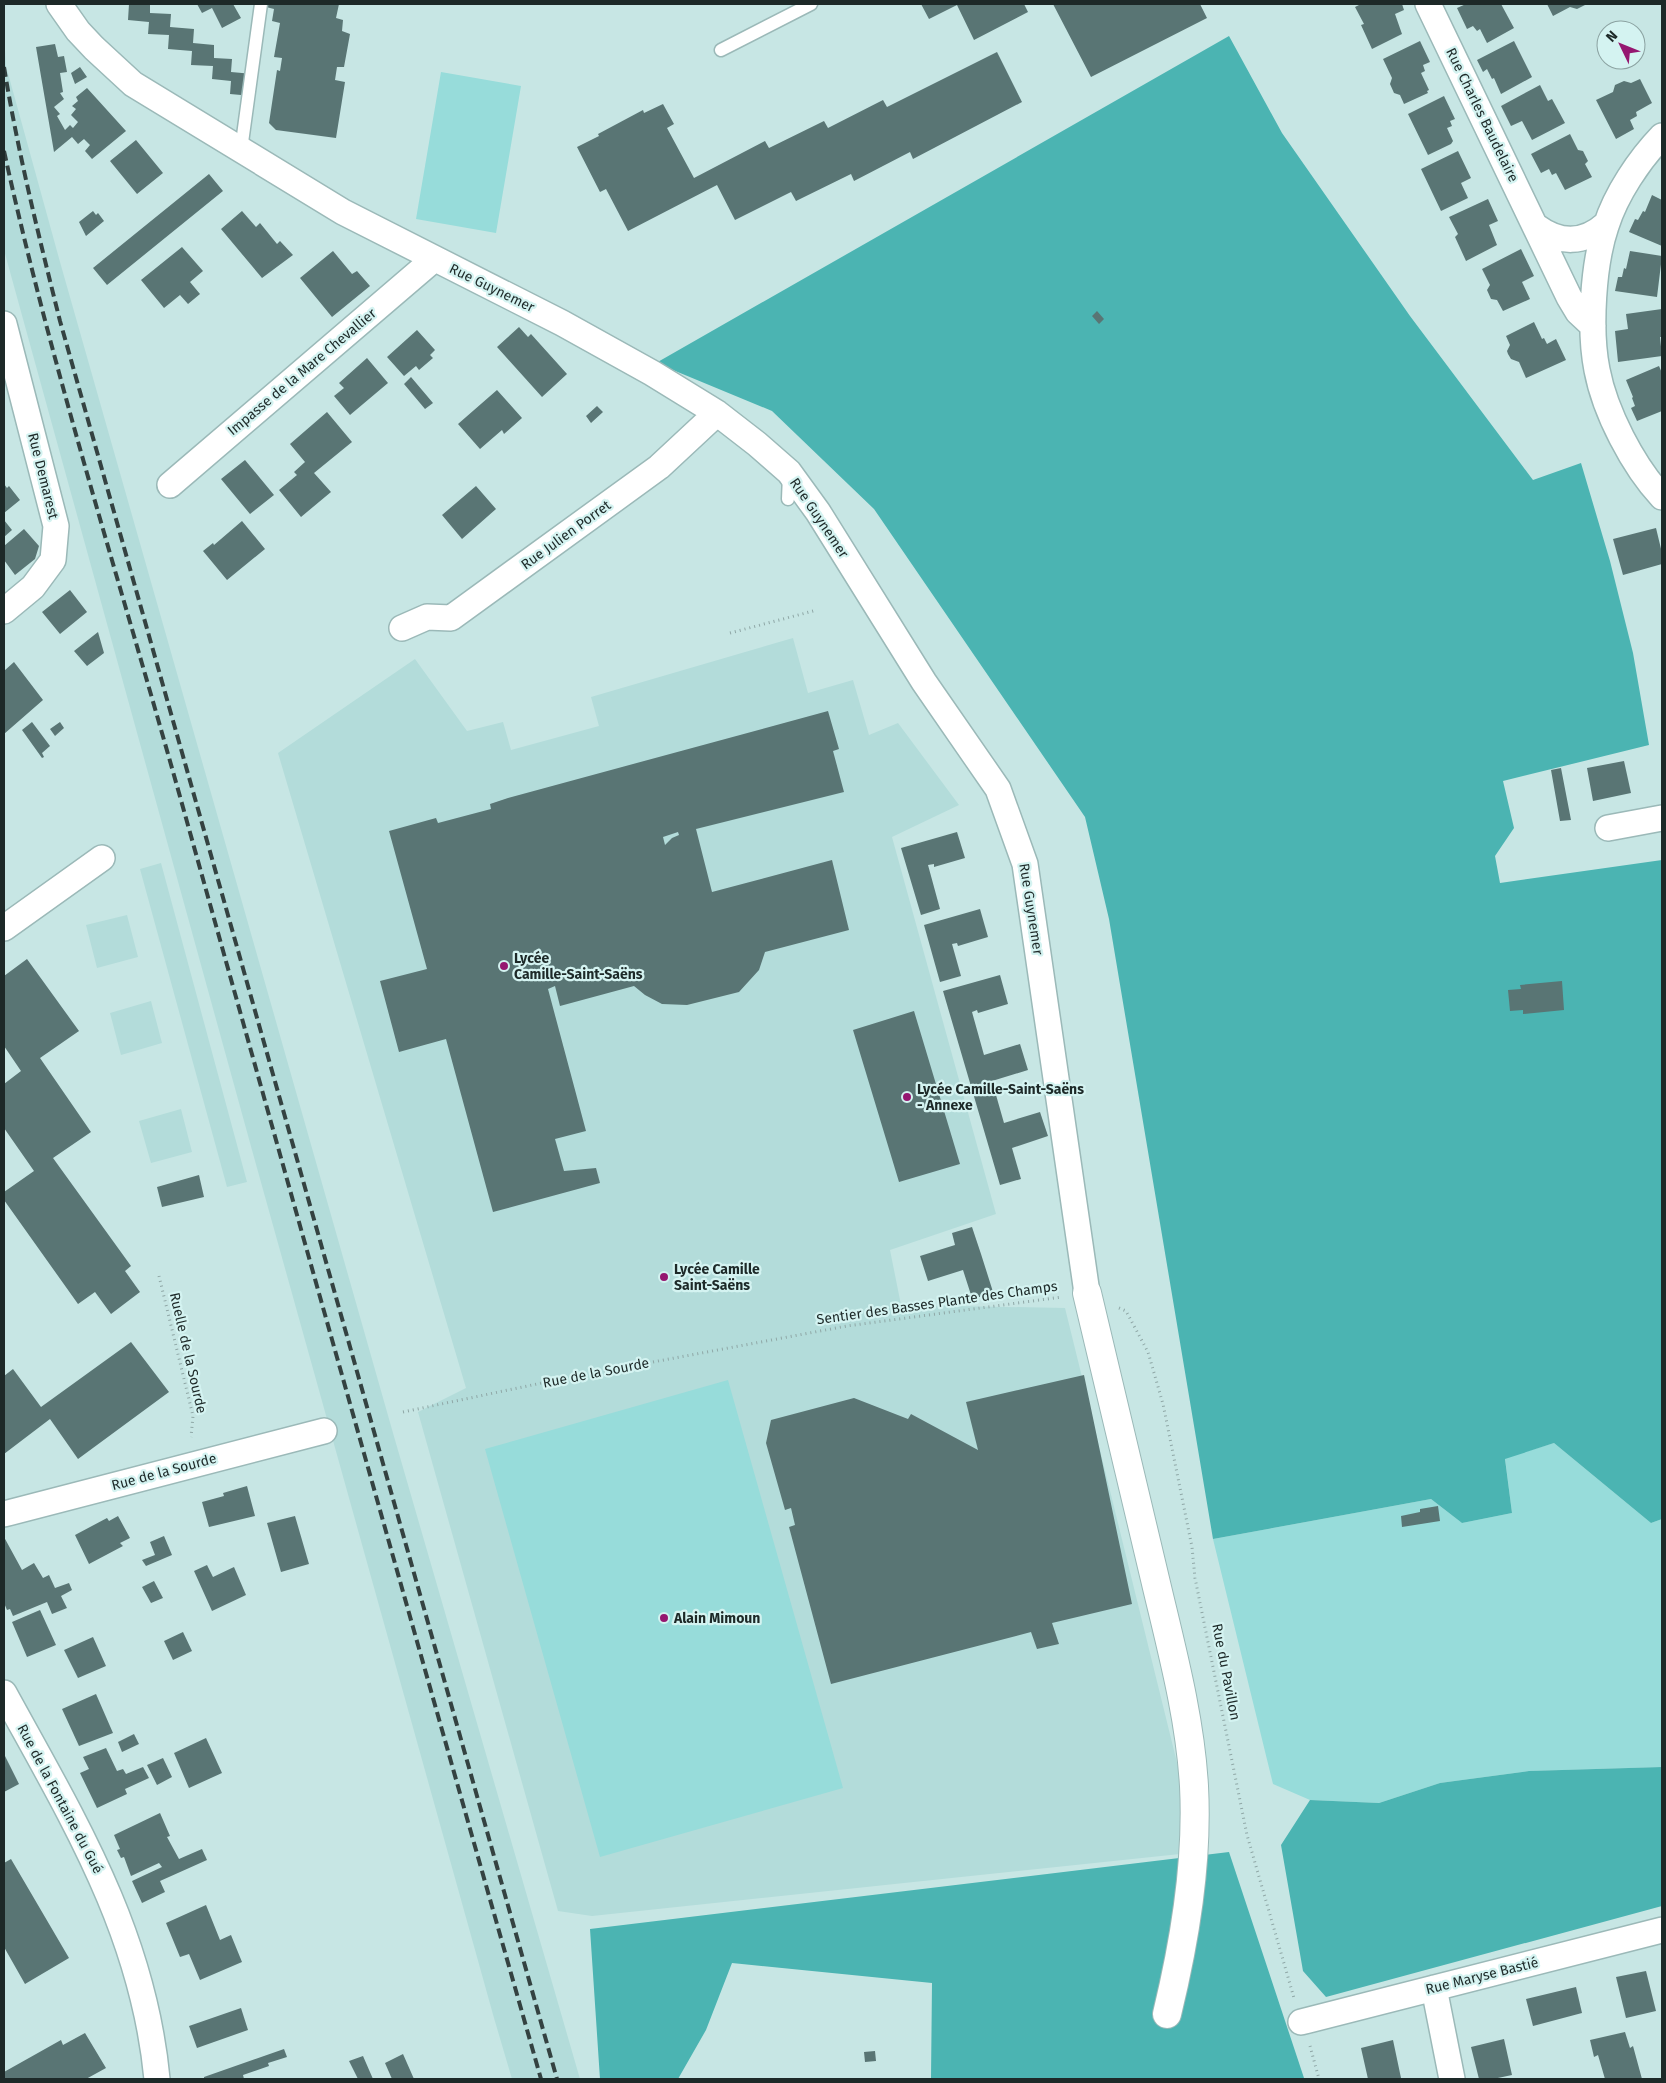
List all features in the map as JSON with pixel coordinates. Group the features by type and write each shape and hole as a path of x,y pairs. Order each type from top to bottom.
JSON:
{"main road":[{"path":"1087,1293 1184,1703 1194,1786 1193,1864 1189,1898 1176,1975 1167,2014"}],"street":[{"name":"Rue Guynemer","path":"59,4 83,36 111,65 133,84 343,212 434,260 562,323 652,374 717,413 758,444 789,472 818,512 924,682 998,789 1022,855 1025,864 1058,1085 1087,1293"},
{"name":"Rue Charles Baudelaire","path":"1428,4 1569,297 1578,312 1594,326"},
{"path":"1662,136 1633,174 1613,206 1606,224 1595,280 1594,326 1597,370 1612,417 1634,460 1662,497"},
{"path":"1536,227 1548,236 1569,240 1590,235 1606,224"},
{"name":"Impasse de la Mare Chevallier","path":"170,485 434,260"},
{"name":"Rue Demarest","path":"4,324 56,526 53,560 33,587 4,611"},
{"name":"Rue Julien Porret","path":"402,628 427,616 451,618 660,466 717,413"},
{"path":"1608,828 1662,818"},
{"path":"4,928 102,858"},
{"name":"Rue de la Sourde","path":"4,1514 324,1431"},
{"name":"Rue de la Fontaine du Gué","path":"4,1693 71,1814 117,1911 152,2028 157,2079"},
{"name":"Rue Maryse Bastié","path":"1301,2022 1662,1930"},
{"path":"1434,1988 1452,2079"}],"lane":[{"path":"241,150 261,4"},
{"path":"721,50 811,4"},
{"path":"788,499 789,472"}],"path":[{"path":"730,633 817,610"},
{"name":"Ruelle de la Sourde","path":"159,1276 193,1416 189,1466"},
{"name":"Sentier des Basses Plante des Champs","path":"790,1337 846,1326 1087,1293"},
{"name":"Rue du Pavillon","path":"1087,1293 1126,1311 1148,1352 1165,1414 1192,1547 1195,1578 1248,1835 1301,2022 1315,2059 1319,2079"},
{"name":"Rue de la Sourde","path":"403,1412 556,1380 790,1337"}],"shaded area":[{"path":"4,35 6,66 60,262 393,1433 580,2079 512,2079 494,2018 4,250"},
{"path":"1229,36 1282,133 1410,316 1533,480 1581,463 1610,561 1633,653 1649,745 1503,781 1514,828 1495,856 1500,883 1662,860 1662,1519 1651,1523 1554,1443 1505,1459 1512,1513 1462,1523 1431,1499 1213,1539 1109,919 1085,817 874,509 772,411 656,363"},
{"path":"441,72 521,86 496,233 416,219"},
{"name":"Lycée Camille Saint-Saëns","path":"793,638 808,693 853,680 869,735 898,723 959,805 892,837 996,1214 890,1250 901,1305 1065,1308 1199,1852 592,1916 558,1911 418,1412 466,1388 278,753 415,659 467,731 503,722 511,750 599,726 591,697"},
{"path":"161,863 247,1182 227,1187 140,869"},
{"path":"127,915 138,957 97,968 86,925"},
{"path":"151,1001 162,1043 121,1055 110,1013"},
{"path":"181,1109 192,1152 151,1163 139,1121"},
{"name":"Alain Mimoun","path":"728,1380 843,1788 600,1857 485,1449"},
{"path":"1554,1443 1651,1523 1662,1519 1662,1767 1529,1771 1440,1783 1379,1803 1310,1800 1273,1784 1213,1539 1431,1499 1462,1523 1512,1513 1505,1458"},
{"path":"1662,1767 1662,1906 1326,1997 1303,1971 1281,1845 1310,1800 1379,1803 1440,1783 1529,1771"},
{"path":"1229,1852 1304,2078 931,2079 932,1983 732,1963 706,2030 678,2079 600,2079 590,1929"}],"building":[{"path":"129,4 150,4 150,13 171,14 170,27 194,29 193,43 214,45 214,58 232,59 231,72 253,74 252,96 230,94 231,81 212,79 213,66 191,65 192,51 168,49 169,35 148,34 149,22 128,20"},
{"path":"197,4 233,4 241,18 222,28 212,8 202,13"},
{"path":"267,4 339,4 336,18 343,20 342,31 350,34 344,67 337,67 335,80 345,82 336,138 276,130 269,123 277,70 280,71 282,58 274,57 280,23 272,21 274,9 266,7"},
{"path":"921,4 1024,4 1028,12 974,40 957,5 929,19"},
{"path":"1053,4 1200,4 1207,18 1091,77"},
{"path":"1361,4 1402,4 1404,10 1395,14 1402,34 1372,49 1361,25 1364,24 1355,7"},
{"path":"1466,4 1501,4 1514,28 1487,43 1480,29 1477,31 1473,26 1467,29 1457,8"},
{"path":"1547,4 1587,4 1577,9 1570,7 1553,16"},
{"path":"1420,41 1430,62 1423,65 1425,71 1421,73 1429,90 1427,91 1428,93 1404,104 1400,95 1394,93 1390,84 1392,78 1383,59"},
{"path":"1514,41 1532,77 1501,94 1494,78 1492,79 1487,69 1483,72 1477,60"},
{"path":"55,44 58,57 64,56 67,72 60,73 63,92 60,93 64,99 54,107 60,114 57,116 65,130 70,125 73,128 78,122 71,115 76,109 72,106 78,101 76,97 87,88 126,131 92,159 85,151 90,145 84,139 78,144 72,137 54,152 36,47"},
{"path":"997,52 1022,102 913,159 910,152 854,181 851,174 796,201 791,192 735,220 717,185 628,231 606,189 600,192 577,147 643,110 644,113 663,104 674,124 667,128 694,178 765,141 769,148 824,121 828,128 883,100 887,107"},
{"path":"80,67 87,77 75,84 71,73"},
{"path":"1640,79 1652,103 1636,112 1637,116 1630,120 1634,129 1616,139 1596,100 1613,92 1615,85 1624,81 1631,83"},
{"path":"1540,85 1548,101 1552,99 1565,123 1532,140 1522,121 1511,126 1501,106"},
{"path":"1444,96 1455,119 1450,121 1452,126 1447,128 1453,141 1451,144 1428,155 1408,114"},
{"path":"1570,134 1578,150 1583,151 1588,161 1585,164 1592,177 1565,190 1556,173 1552,175 1549,169 1541,173 1531,154"},
{"path":"136,140 163,173 137,194 110,161"},
{"path":"1458,151 1471,178 1461,183 1468,198 1441,211 1421,169"},
{"path":"209,174 223,191 107,285 93,268"},
{"path":"1652,195 1662,200 1662,246 1629,232 1635,219 1638,220 1643,211 1645,212"},
{"path":"1488,199 1498,221 1489,225 1497,245 1466,261 1455,237 1458,234 1449,217"},
{"path":"93,211 96,215 98,213 104,221 86,236 79,222"},
{"path":"242,211 256,227 260,223 277,244 280,241 293,255 262,278 221,229"},
{"path":"182,247 203,271 190,282 200,294 188,304 180,295 164,308 141,280"},
{"path":"1521,249 1534,276 1522,282 1530,299 1503,311 1497,300 1491,299 1487,290 1490,285 1482,269"},
{"path":"333,251 352,274 357,271 370,286 332,317 300,278"},
{"path":"1630,251 1662,256 1657,297 1615,291 1618,277 1622,277 1624,268 1626,269"},
{"path":"1662,309 1662,337 1660,337 1662,356 1618,362 1615,331 1628,329 1626,314"},
{"path":"1097,311 1104,319 1099,324 1092,316"},
{"path":"1534,322 1542,339 1544,338 1547,344 1556,339 1566,360 1526,378 1519,362 1511,359 1508,354 1507,351 1510,345 1506,336"},
{"path":"519,327 528,337 531,334 567,374 542,397 497,347"},
{"path":"417,330 435,350 430,355 433,358 419,370 416,366 404,376 387,357"},
{"path":"367,358 388,383 350,415 334,396 344,388 339,383"},
{"path":"1659,366 1662,373 1662,411 1637,421 1631,408 1635,406 1626,380"},
{"path":"411,377 433,403 425,409 404,384"},
{"path":"497,390 522,418 504,434 502,430 480,449 458,424"},
{"path":"597,406 603,412 591,423 586,416"},
{"path":"327,412 352,442 314,473 331,492 301,517 279,490 297,475 294,472 305,462 290,444"},
{"path":"245,460 274,495 250,514 221,479"},
{"path":"4,484 7,488 9,486 20,500 4,513"},
{"path":"476,486 496,509 462,539 442,515"},
{"path":"4,520 12,530 4,537"},
{"path":"242,521 265,549 227,580 203,551 213,543 214,545"},
{"path":"1656,528 1662,553 1662,564 1623,575 1613,539"},
{"path":"24,529 39,546 35,559 15,575 4,560 4,546"},
{"path":"70,590 87,612 60,634 42,612"},
{"path":"98,632 104,653 87,666 74,651"},
{"path":"14,662 43,700 4,734 4,671"},
{"name":"Lycée Camille-Saint-Saëns","path":"828,711 839,749 833,751 844,792 696,829 712,892 832,860 849,930 765,952 759,970 739,992 687,1005 662,1004 645,995 634,986 560,1006 555,986 548,989 586,1131 555,1139 564,1171 596,1168 600,1183 493,1212 446,1039 399,1052 380,981 427,969 389,831 436,818 438,823 491,809 490,804","holes":["678,832 679,835 672,838 665,845 663,837"]},
{"path":"32,722 50,746 42,753 44,757 42,758 22,730"},
{"path":"60,722 64,728 55,736 50,729"},
{"path":"1624,761 1631,793 1593,801 1587,768"},
{"path":"1561,768 1571,820 1560,821 1551,770"},
{"path":"957,832 965,858 934,867 934,864 928,865 940,909 921,915 901,848"},
{"path":"980,909 988,937 958,946 957,943 952,944 961,976 940,982 924,925"},
{"path":"27,959 79,1031 40,1058 91,1132 53,1158 131,1266 125,1271 140,1292 111,1314 95,1292 78,1304 4,1200 4,1192 34,1171 4,1128 4,1084 21,1071 4,1046 4,976"},
{"path":"1000,975 1008,1004 978,1013 977,1010 972,1012 984,1055 1020,1044 1028,1070 992,1081 1004,1123 1040,1112 1048,1136 1012,1148 1021,1179 1000,1185 943,991"},
{"path":"1562,981 1564,1010 1523,1014 1523,1010 1510,1011 1508,990 1521,989 1520,985"},
{"name":"Lycée Camille-Saint-Saëns - Annexe","path":"914,1011 960,1164 899,1182 853,1030"},
{"path":"199,1175 204,1197 162,1207 157,1187"},
{"path":"972,1227 994,1295 972,1298 963,1270 928,1281 920,1256 955,1245 952,1233"},
{"path":"131,1342 169,1392 78,1459 50,1419 4,1454 4,1376 13,1369 41,1407"},
{"path":"1084,1375 1132,1604 1052,1623 1059,1644 1037,1649 1031,1632 831,1684 789,1527 795,1525 791,1508 785,1510 766,1443 771,1420 854,1398 908,1419 911,1414 978,1450 966,1402"},
{"path":"247,1486 255,1516 209,1527 202,1502 224,1496 223,1493"},
{"path":"1438,1506 1440,1521 1402,1527 1401,1516 1420,1512 1420,1509"},
{"path":"118,1516 130,1538 120,1543 123,1546 89,1564 75,1535 107,1518 109,1521"},
{"path":"295,1516 309,1564 281,1572 267,1523"},
{"path":"164,1536 172,1555 146,1566 142,1560 155,1555 150,1542"},
{"path":"4,1537 22,1570 34,1563 43,1578 49,1575 55,1588 69,1583 72,1590 61,1596 67,1608 52,1614 47,1602 13,1616 10,1609 7,1610 4,1603"},
{"path":"207,1565 213,1577 234,1567 246,1595 212,1611 194,1571"},
{"path":"154,1581 163,1598 151,1603 142,1587"},
{"path":"40,1610 56,1645 27,1657 12,1622"},
{"path":"183,1632 192,1651 173,1660 164,1641"},
{"path":"93,1637 106,1666 78,1678 64,1650"},
{"path":"96,1694 113,1733 79,1746 62,1709"},
{"path":"134,1734 139,1744 122,1752 118,1742"},
{"path":"206,1738 222,1773 189,1788 174,1753"},
{"path":"106,1748 117,1771 123,1769 126,1774 143,1767 149,1778 125,1789 127,1794 97,1808 80,1773 89,1769 83,1757"},
{"path":"4,1754 19,1784 4,1792"},
{"path":"163,1758 172,1777 157,1785 147,1765"},
{"path":"160,1813 170,1836 167,1837 179,1859 202,1849 207,1860 160,1881 165,1892 142,1903 132,1881 162,1867 159,1863 131,1876 124,1857 121,1858 117,1850 120,1849 114,1835"},
{"path":"11,1859 69,1958 25,1984 4,1947 4,1863"},
{"path":"206,1905 220,1940 231,1935 242,1962 200,1980 189,1954 180,1957 166,1923"},
{"path":"1646,1971 1656,2011 1626,2018 1616,1977"},
{"path":"1576,1987 1582,2013 1533,2026 1526,1999"},
{"path":"241,2008 248,2030 197,2048 189,2026"},
{"path":"1625,2032 1630,2048 1633,2046 1642,2079 1605,2079 1598,2055 1594,2057 1590,2040"},
{"path":"85,2033 106,2068 86,2079 4,2079 4,2072 61,2040 63,2045"},
{"path":"1504,2039 1512,2075 1493,2079 1479,2079 1471,2047"},
{"path":"1393,2040 1401,2078 1368,2079 1361,2048"},
{"path":"284,2049 287,2057 268,2063 269,2066 243,2075 244,2079 204,2079 204,2077"},
{"path":"875,2051 876,2061 865,2062 864,2052"},
{"path":"403,2054 414,2079 392,2079 385,2063"},
{"path":"363,2056 373,2079 358,2079 349,2061"}],"railway":[{"path":"4,67 22,163 60,321 557,2079"},
{"path":"4,151 23,234 66,400 161,729 541,2079"}],"place":[{"name":"Lycée Camille-Saint-Saëns","path":"504,966"},
{"name":"Lycée Camille-Saint-Saëns - Annexe","path":"907,1097"},
{"name":"Lycée Camille Saint-Saëns","path":"664,1277"},
{"name":"Alain Mimoun","path":"664,1618"}]}
